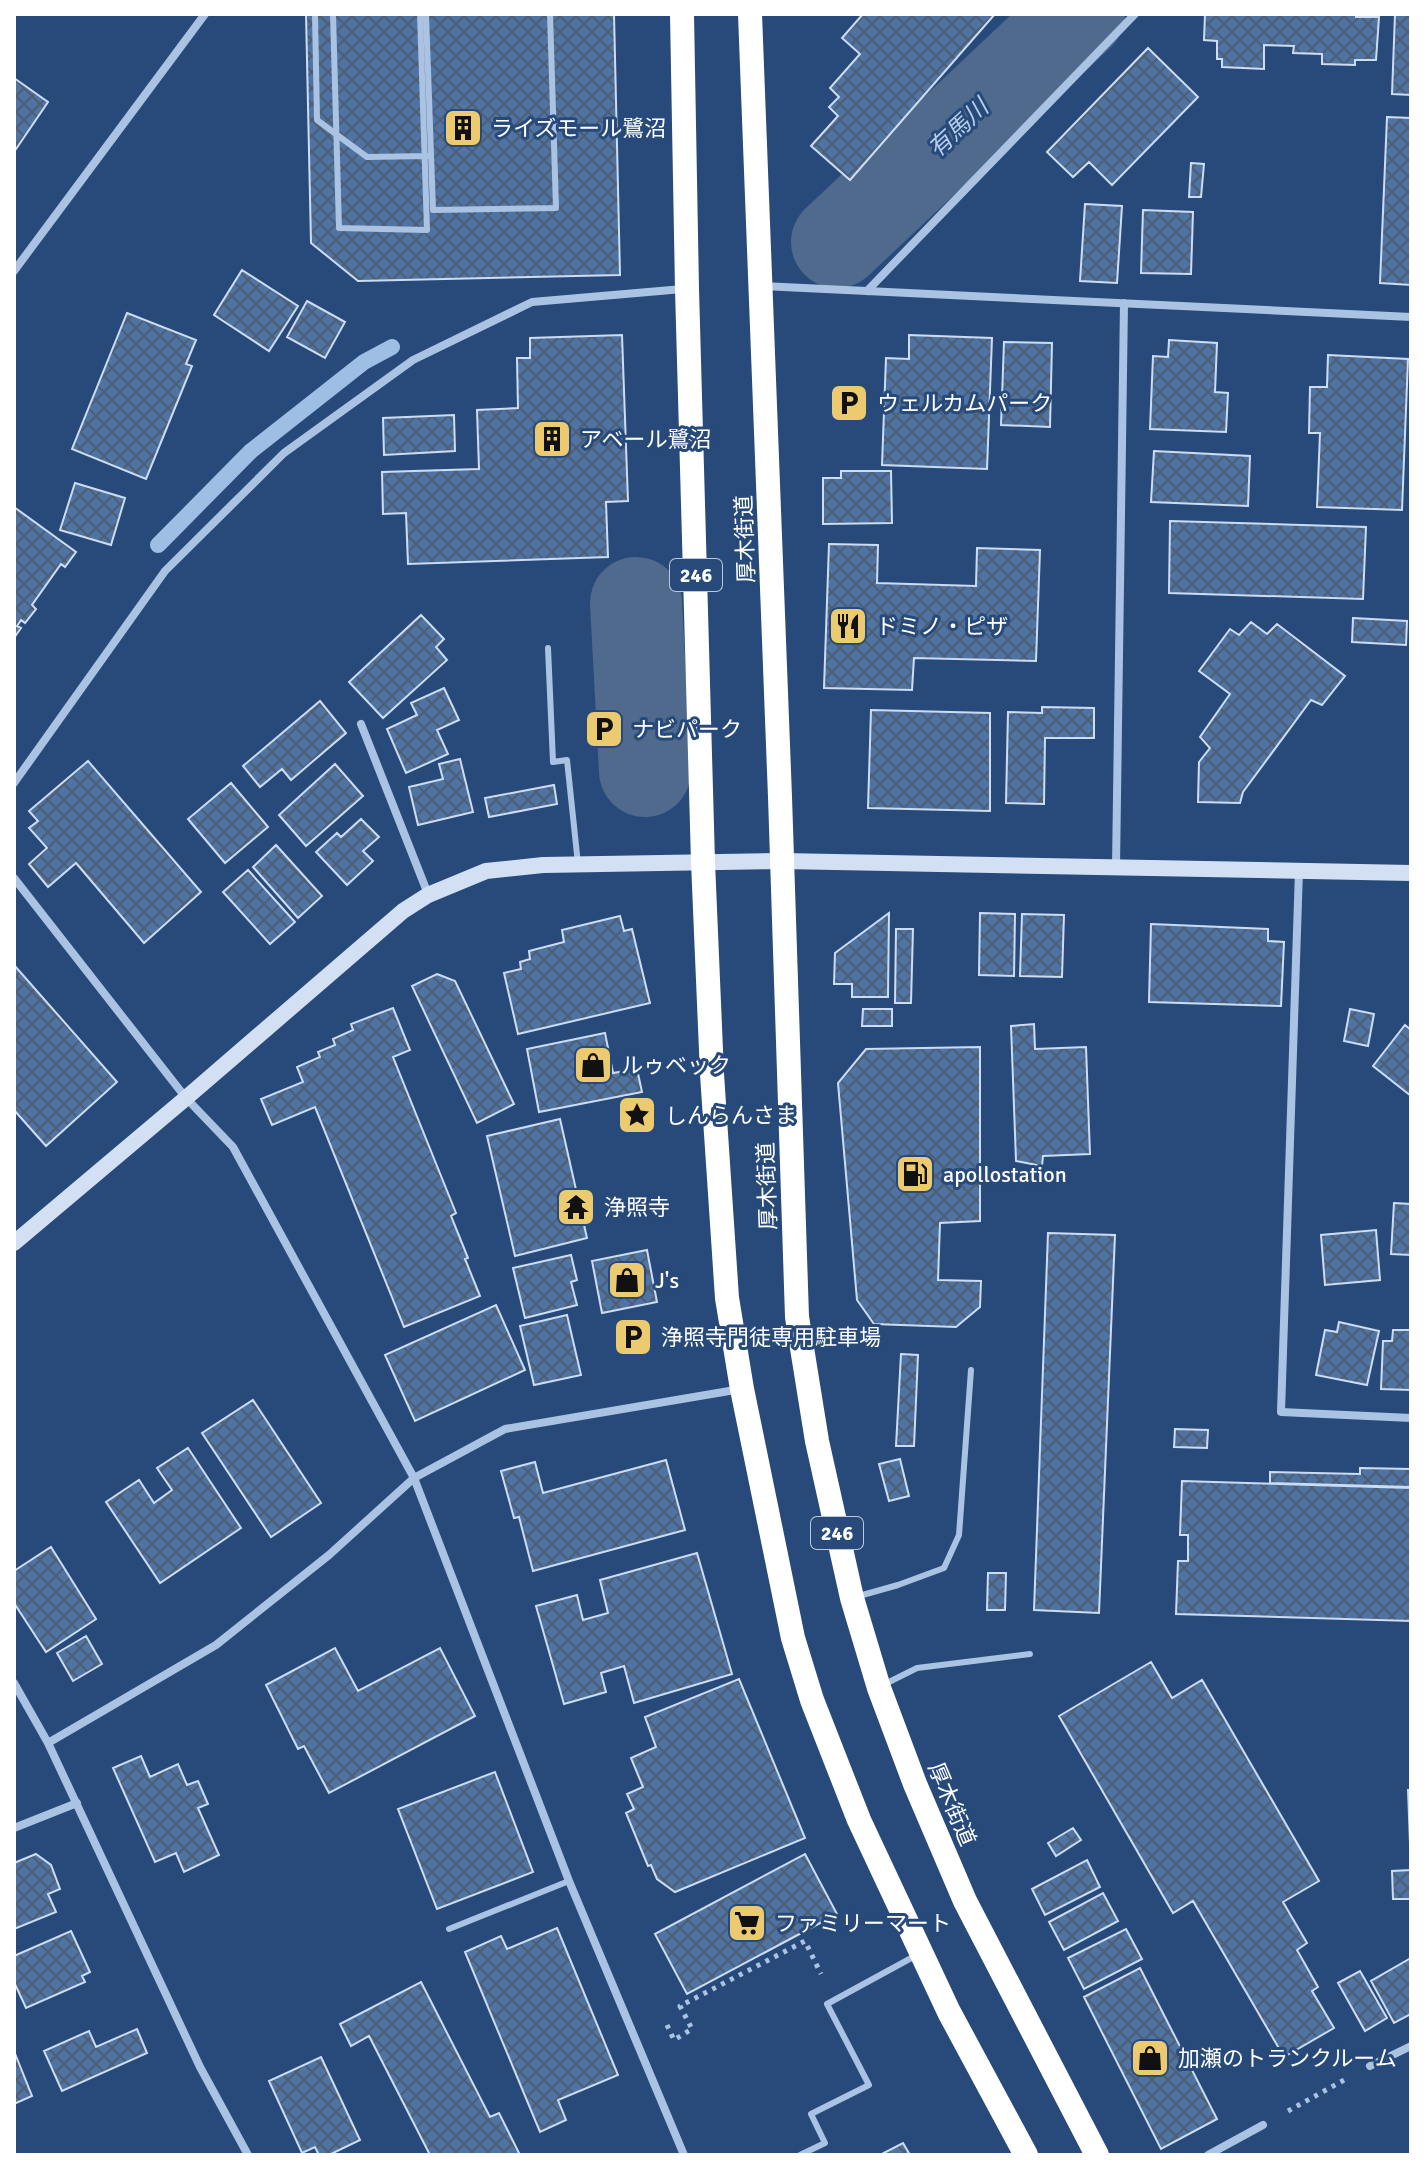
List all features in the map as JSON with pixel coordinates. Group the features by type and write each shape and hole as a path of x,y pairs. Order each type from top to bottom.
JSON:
{"highway":[{"name":"厚木街道","path":"682,14 703,862 712,1074 727,1298 742,1389 793,1638 812,1700 859,1820 921,1953 1026,2155"},
{"name":"厚木街道","path":"750,14 797,1317 817,1441 852,1598 879,1688 915,1784 965,1901 1097,2155"}],"street":[{"path":"14,271 205,14"},
{"path":"867,291 1135,14"},
{"path":"761,286 1411,317"},
{"path":"14,783 165,571 284,453 413,360 532,302 687,289"},
{"path":"1116,868 1124,303"},
{"path":"361,724 428,895"},
{"path":"14,1243 403,911 428,895 486,871 543,865 782,861 1411,873"},
{"path":"1299,871 1281,1412 1411,1418"},
{"path":"14,878 186,1098 233,1147 414,1478 569,1881 684,2155"},
{"path":"48,1743 216,1645 329,1555 414,1478 505,1429 742,1389"},
{"path":"14,1683 48,1743 200,2067 248,2155"},
{"path":"14,1828 77,1803"},
{"path":"1370,2066 1411,2046"},
{"path":"1208,2155 1263,2125"}],"lane":[{"path":"315,14 317,120 367,157 431,155"},
{"path":"333,14 339,228 427,230 423,14"},
{"path":"423,14 433,210 556,208 550,14"},
{"path":"548,648 553,762 567,760 578,864"},
{"path":"852,1598 944,1568 959,1535 971,1370"},
{"path":"879,1688 917,1668 1030,1654"},
{"path":"449,1929 569,1881"},
{"path":"800,2155 825,2143 811,2114 869,2085 827,2004 921,1953"}],"path":[{"path":"674,2040 692,2029 680,2006 805,1941 834,2000"},
{"path":"1263,2125 1370,2066"}],"building":[{"name":"ライズモール鷺沼","path":"306,14 614,14 620,275 358,281 311,243"},
{"path":"863,14 995,14 850,180 811,146 838,116 829,107 839,97 830,88 860,54 842,38"},
{"path":"1205,14 1356,14 1356,17 1379,17 1376,60 1355,60 1355,65 1322,64 1322,54 1293,53 1294,46 1264,45 1264,69 1222,67 1222,59 1217,59 1217,41 1204,40"},
{"path":"1395,14 1411,14 1411,95 1392,94"},
{"path":"1148,48 1198,97 1112,185 1089,162 1073,177 1047,152"},
{"path":"14,78 48,102 14,152"},
{"path":"1387,117 1411,118 1411,285 1380,283"},
{"path":"1191,163 1204,164 1201,197 1189,197"},
{"path":"1085,204 1122,206 1117,283 1080,281"},
{"path":"1143,210 1193,212 1191,274 1141,273"},
{"path":"242,270 298,306 269,351 214,315"},
{"path":"307,301 345,322 325,358 287,337"},
{"path":"127,313 196,340 186,364 192,366 146,479 72,449"},
{"name":"アベール鷺沼","path":"622,335 628,501 606,502 608,557 408,564 406,513 383,514 382,472 479,469 477,410 518,408 517,358 530,358 530,338"},
{"path":"909,335 992,338 987,469 882,465 886,358 909,359"},
{"path":"1169,340 1217,343 1215,392 1228,393 1226,432 1150,429 1153,356 1168,357"},
{"path":"1004,342 1052,343 1050,427 1001,425"},
{"path":"1328,355 1408,359 1402,510 1317,507 1320,433 1309,433 1310,387 1327,387"},
{"path":"454,415 455,451 384,455 383,418"},
{"path":"1154,451 1250,456 1248,506 1151,502"},
{"path":"841,471 891,471 892,523 823,524 823,478 841,478"},
{"path":"75,483 125,498 111,545 60,530"},
{"path":"14,507 76,552 65,567 61,564 32,605 36,609 25,623 21,620 17,626 21,628 14,638"},
{"path":"1170,521 1366,527 1363,599 1169,593"},
{"path":"829,544 878,545 877,583 976,586 977,548 1040,550 1036,661 914,658 912,690 824,688"},
{"path":"421,615 444,639 436,647 447,660 383,718 349,682"},
{"path":"1353,618 1407,621 1406,645 1352,642"},
{"path":"1251,622 1267,634 1277,624 1345,676 1322,705 1311,700 1243,792 1240,803 1198,802 1199,762 1210,748 1200,737 1230,694 1199,671 1230,629 1239,635"},
{"path":"444,688 459,720 437,730 448,754 406,773 387,729 417,715 411,703"},
{"path":"320,701 346,733 291,780 282,769 260,787 243,766"},
{"path":"1042,707 1094,708 1094,738 1045,738 1044,804 1006,803 1008,712 1042,713"},
{"path":"871,710 990,713 990,811 868,808"},
{"path":"460,759 473,812 418,825 409,787 443,779 439,764"},
{"path":"88,761 201,892 144,943 76,863 48,887 29,864 47,848 29,828 38,821 29,811"},
{"path":"335,764 363,796 306,846 279,815"},
{"path":"231,783 268,827 225,863 188,819"},
{"path":"554,785 557,804 489,817 485,798"},
{"path":"361,819 379,837 363,851 373,861 347,885 316,852 337,833 341,837"},
{"path":"276,845 322,896 298,918 253,867"},
{"path":"248,870 295,922 270,944 223,892"},
{"path":"889,913 888,997 852,997 852,984 834,984 835,953"},
{"path":"980,913 1015,914 1014,976 979,975"},
{"path":"1022,914 1064,915 1062,977 1020,976"},
{"path":"620,916 624,931 632,929 650,1003 518,1034 504,973 521,969 520,962 530,959 529,951 564,942 562,930"},
{"path":"1151,924 1268,929 1268,941 1284,942 1281,1006 1149,1002"},
{"path":"896,929 913,929 911,1003 895,1003"},
{"path":"14,965 117,1082 46,1146 14,1110"},
{"path":"437,974 455,981 514,1104 477,1123 412,986"},
{"path":"393,1008 410,1050 393,1057 456,1213 451,1216 480,1296 404,1327 315,1107 272,1125 261,1099 303,1082 297,1067 320,1057 318,1052 335,1045 333,1039 353,1030 351,1024"},
{"path":"863,1009 892,1009 892,1026 862,1026"},
{"path":"1350,1009 1374,1014 1368,1046 1344,1041"},
{"path":"1034,1024 1035,1049 1086,1047 1090,1154 1043,1156 1042,1166 1016,1161 1011,1026"},
{"path":"1405,1025 1411,1030 1411,1096 1373,1066"},
{"path":"605,1033 613,1073 637,1069 642,1092 539,1112 527,1049"},
{"path":"980,1047 980,1221 940,1223 938,1280 981,1281 980,1307 956,1327 874,1324 857,1300 838,1083 866,1049"},
{"path":"560,1119 587,1238 515,1256 487,1136"},
{"path":"1394,1203 1411,1204 1411,1255 1391,1254"},
{"path":"1376,1230 1380,1280 1325,1285 1321,1235"},
{"path":"1048,1233 1115,1235 1099,1613 1034,1610"},
{"path":"647,1250 657,1302 602,1313 592,1261"},
{"path":"571,1255 577,1280 571,1282 577,1305 525,1318 513,1268"},
{"path":"496,1305 525,1370 415,1421 385,1355"},
{"path":"567,1315 581,1375 534,1385 520,1326"},
{"path":"1339,1322 1379,1331 1367,1385 1316,1375 1325,1330 1337,1332"},
{"path":"1393,1330 1411,1330 1411,1390 1381,1389 1383,1341 1392,1341"},
{"path":"901,1354 918,1355 914,1446 896,1446"},
{"path":"253,1400 321,1503 271,1537 202,1433"},
{"path":"1175,1429 1208,1430 1207,1448 1174,1447"},
{"path":"188,1448 241,1528 160,1583 106,1502 139,1480 154,1503 172,1490 157,1468"},
{"path":"900,1459 909,1496 889,1501 879,1464"},
{"path":"666,1460 685,1530 533,1571 519,1517 514,1518 501,1471 535,1462 543,1493"},
{"path":"1360,1468 1411,1469 1411,1487 1270,1483 1270,1472 1360,1474"},
{"path":"1182,1481 1411,1488 1411,1621 1176,1614 1178,1561 1188,1561 1188,1535 1180,1535"},
{"path":"51,1547 96,1619 46,1652 14,1603 14,1571"},
{"path":"697,1553 732,1674 634,1703 624,1666 601,1673 606,1692 564,1704 536,1606 577,1595 583,1620 608,1613 600,1580"},
{"path":"988,1573 1006,1573 1005,1610 987,1610"},
{"path":"86,1636 102,1664 73,1681 57,1653"},
{"path":"335,1648 358,1691 440,1648 475,1716 329,1793 304,1746 298,1749 266,1685"},
{"path":"1151,1662 1172,1698 1202,1680 1319,1881 1283,1902 1307,1943 1297,1950 1318,1987 1312,1991 1334,2028 1284,2057 1193,1901 1173,1913 1059,1716"},
{"path":"739,1679 805,1838 675,1892 657,1879 651,1865 648,1866 626,1813 634,1809 627,1794 643,1787 631,1758 656,1747 645,1717"},
{"path":"141,1756 150,1777 178,1764 187,1785 198,1781 208,1804 198,1808 219,1855 184,1872 176,1853 155,1862 113,1768"},
{"path":"495,1772 533,1872 437,1909 398,1809"},
{"path":"1408,1790 1411,1790 1411,1870"},
{"path":"1073,1828 1081,1840 1056,1856 1048,1843"},
{"path":"36,1854 51,1865 60,1889 48,1894 56,1912 14,1929 14,1863"},
{"name":"ファミリーマート","path":"805,1854 837,1914 687,1994 655,1934"},
{"path":"1087,1860 1100,1887 1045,1915 1032,1889"},
{"path":"1411,1870 1411,1899 1393,1899 1392,1871"},
{"path":"1103,1893 1118,1921 1064,1950 1049,1922"},
{"path":"557,1928 618,2075 558,2100 566,2120 540,2132 465,1952 501,1936 507,1949"},
{"path":"1126,1929 1142,1959 1084,1989 1068,1958"},
{"path":"71,1931 90,1972 82,1976 85,1982 26,2008 14,1982 14,1956"},
{"path":"1411,1958 1411,2014 1394,2023 1371,1981"},
{"name":"加瀬のトランクルーム","path":"1140,1968 1217,2119 1161,2149 1084,1997"},
{"path":"1360,1971 1387,2018 1365,2031 1338,1983"},
{"path":"421,1982 490,2117 499,2113 520,2155 430,2155 369,2036 351,2046 340,2024"},
{"path":"137,2029 147,2053 62,2091 44,2051 89,2031 96,2047"},
{"path":"14,2051 32,2096 14,2104"},
{"path":"321,2057 360,2140 329,2155 319,2155 315,2147 302,2153 269,2081"},
{"path":"903,2143 910,2155 880,2155"}],"waterway":[{"name":"有馬川","path":"837,242 1079,14"},
{"path":"158,545 251,451 364,362 392,347"},
{"path":"636,603 645,771"}],"place":[{"name":"ライズモール鷺沼","path":"463,128"},
{"name":"ウェルカムパーク","path":"849,403"},
{"name":"アベール鷺沼","path":"552,439"},
{"name":"ドミノ・ピザ","path":"848,626"},
{"name":"ナビパーク","path":"604,729"},
{"name":"ルゥベック","path":"593,1065"},
{"name":"しんらんさま","path":"637,1115"},
{"name":"apollostation","path":"915,1174"},
{"name":"浄照寺","path":"576,1207"},
{"name":"J's","path":"627,1280"},
{"name":"浄照寺門徒専用駐車場","path":"633,1337"},
{"name":"ファミリーマート","path":"747,1923"},
{"name":"加瀬のトランクルーム","path":"1150,2058"}]}
